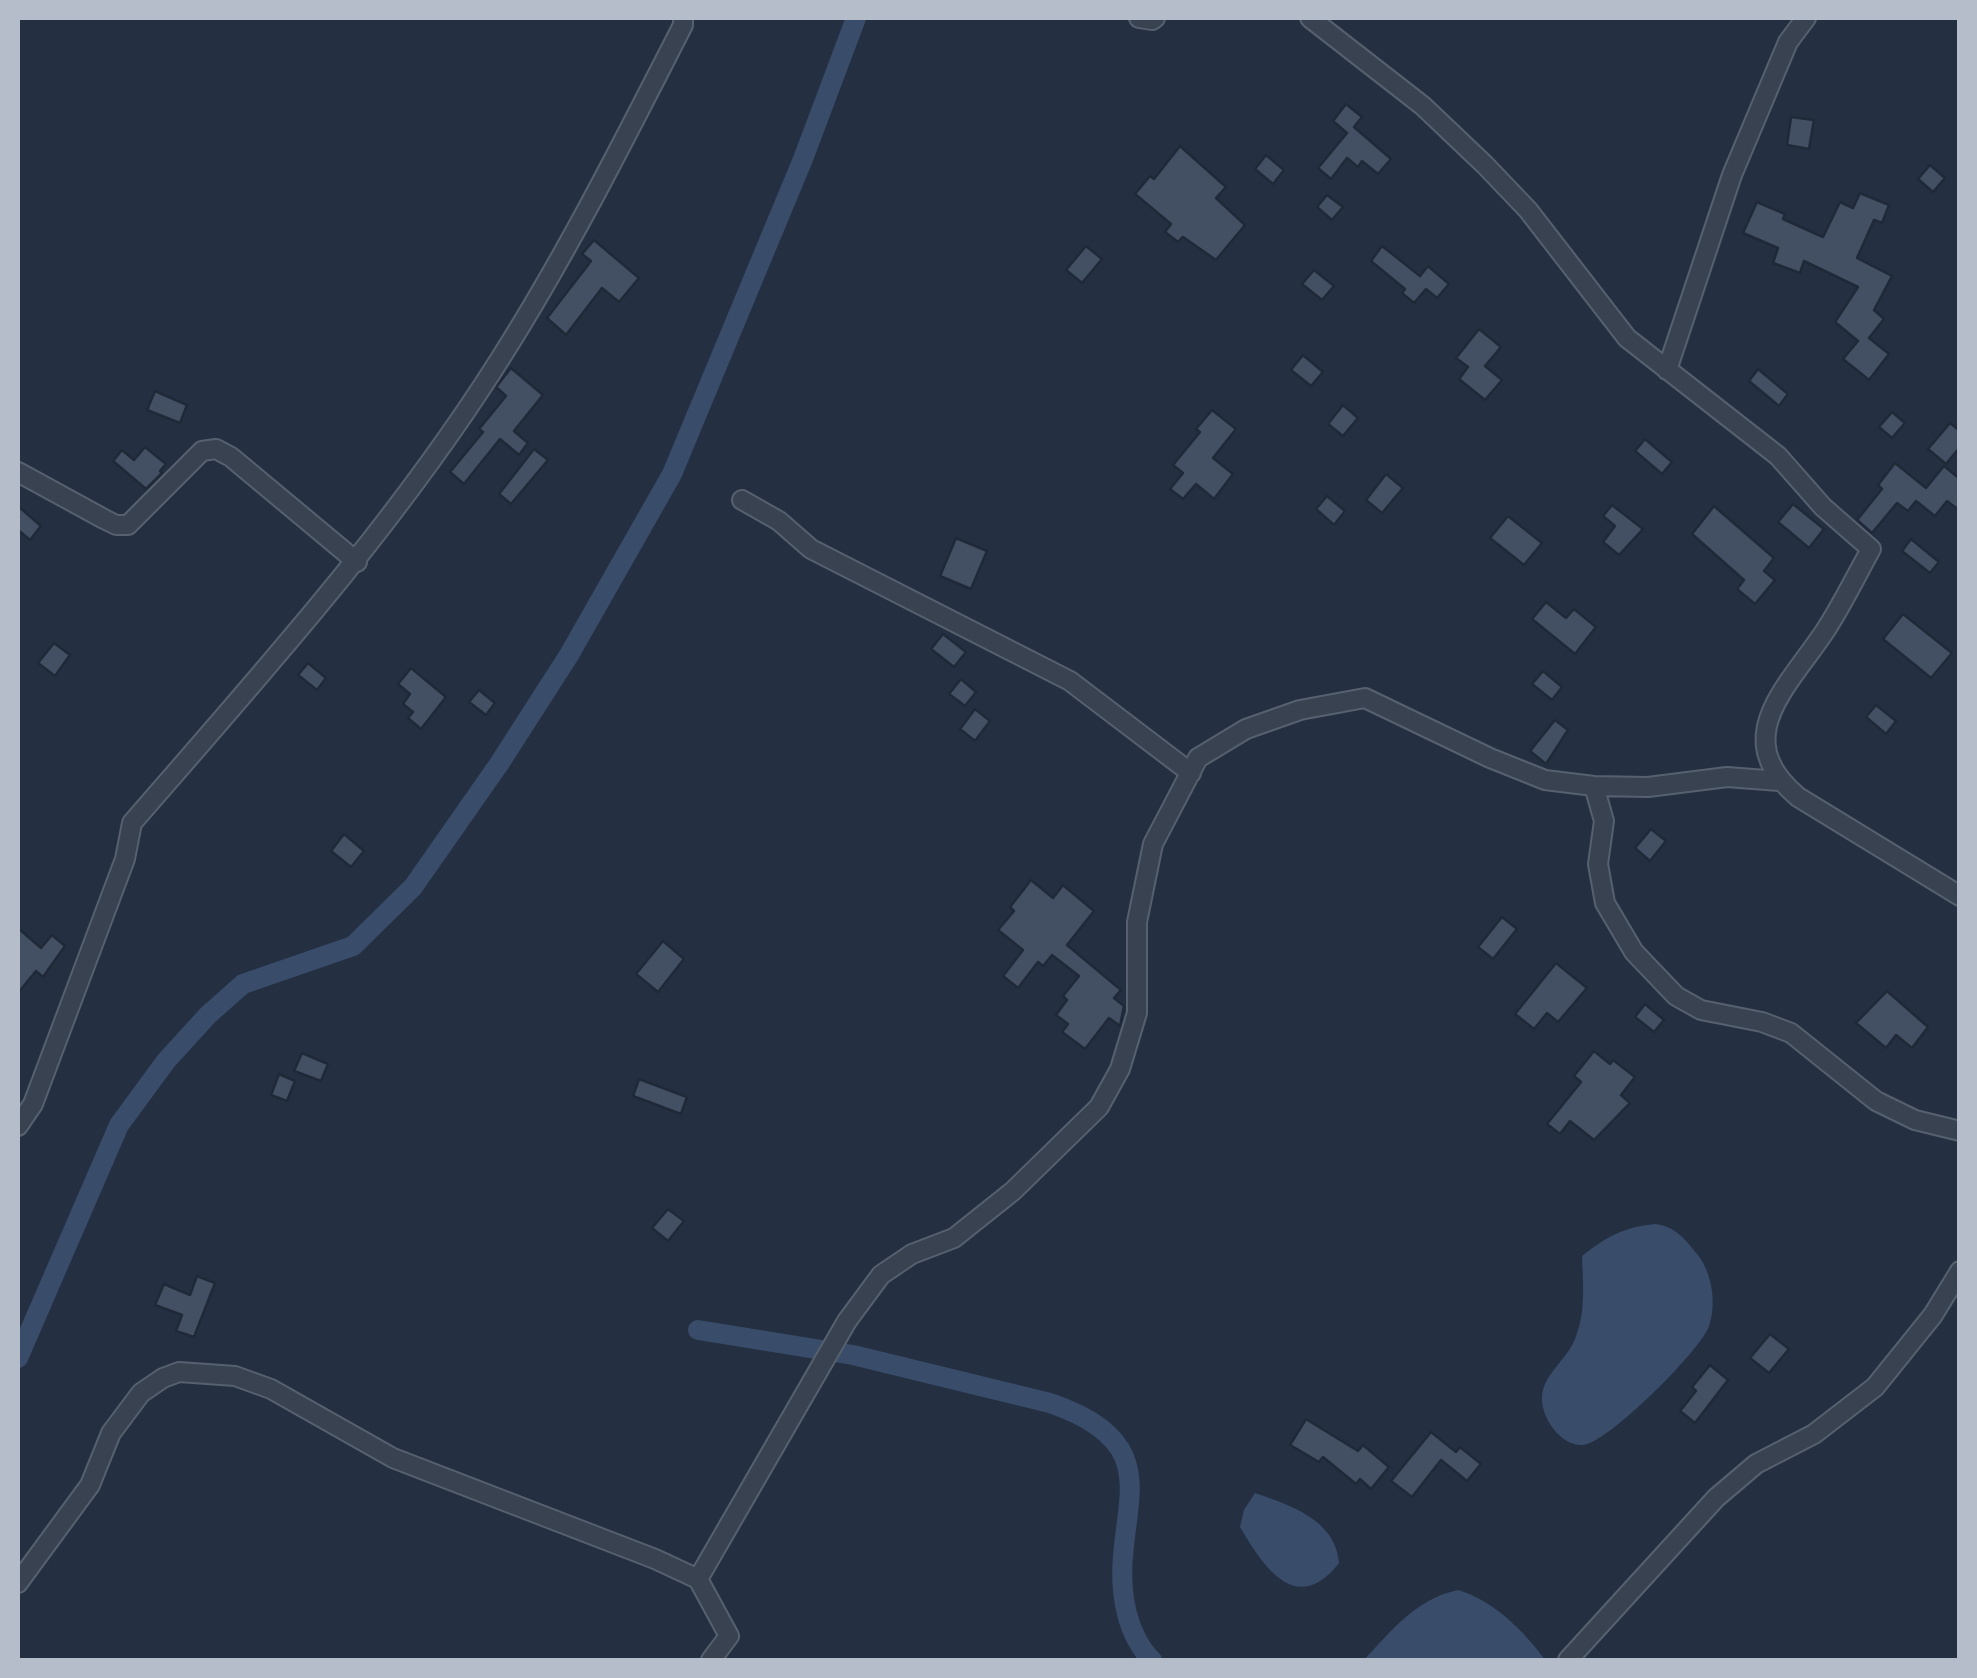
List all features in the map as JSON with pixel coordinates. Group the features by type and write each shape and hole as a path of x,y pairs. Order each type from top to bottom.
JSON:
{"street":[{"path":"18,1126 40,1087 124,859 132,824 357,562 500,360 584,216 683,26 683,18"},
{"path":"1139,18 1155,18"},
{"path":"1310,18 1423,106 1485,165 1528,210 1627,338 1778,456 1823,507 1871,548 1828,627 1774,702 1766,730 1765,754 1778,781 1816,809 1960,896"},
{"path":"1667,370 1732,175 1788,42 1806,18"},
{"path":"18,472 116,525 128,524 202,451 216,449 357,562"},
{"path":"742,500 826,556 1070,681 1190,773"},
{"path":"698,1579 847,1321 881,1274 894,1263 954,1238 1013,1191 1098,1107 1120,1069 1137,1012 1138,922 1153,844 1198,758 1246,729 1300,710 1365,698 1545,780 1648,787 1727,777 1778,781"},
{"path":"1594,786 1604,821 1598,864 1604,903 1634,952 1676,996 1701,1010 1762,1022 1791,1033 1876,1101 1915,1120 1960,1132"},
{"path":"1568,1660 1716,1498 1756,1464 1814,1434 1875,1387 1933,1315 1960,1271"},
{"path":"18,1583 90,1485 111,1433 126,1409 163,1378 179,1372 236,1376 271,1389 393,1458 656,1559 698,1579 728,1636 711,1660"}],"water":[{"path":"1655,1224 1679,1234 1702,1261 1713,1298 1709,1326 1689,1354 1632,1413 1595,1440 1575,1444 1554,1430 1542,1398 1546,1382 1571,1347 1581,1319 1582,1256 1616,1234"},
{"path":"1255,1493 1309,1516 1330,1536 1339,1563 1324,1579 1309,1586 1296,1586 1283,1581 1260,1558 1240,1527 1244,1510"},
{"path":"1458,1590 1484,1601 1507,1618 1545,1660 1364,1660 1417,1608"}],"building":[{"path":"1346,104 1362,117 1354,127 1391,159 1378,174 1362,161 1358,167 1347,158 1331,179 1318,168 1347,133 1333,121"},
{"path":"1791,117 1814,120 1809,149 1787,145"},
{"path":"1180,146 1226,187 1216,198 1245,225 1216,260 1183,237 1178,242 1165,232 1171,224 1135,194 1150,176 1154,179"},
{"path":"1266,155 1284,170 1273,184 1255,169"},
{"path":"1930,165 1945,178 1933,192 1918,179"},
{"path":"1860,193 1889,205 1882,223 1874,220 1857,258 1892,276 1874,310 1884,319 1869,338 1889,354 1869,380 1843,359 1858,341 1835,322 1858,287 1804,261 1800,273 1773,263 1778,248 1743,233 1757,202 1823,237 1840,202 1853,208"},
{"path":"1327,195 1343,207 1332,220 1317,207"},
{"path":"594,240 639,278 619,302 602,288 566,335 547,318 591,261 582,254"},
{"path":"1086,246 1102,259 1082,283 1066,270"},
{"path":"1382,246 1420,276 1428,266 1449,284 1437,298 1426,289 1414,303 1402,293 1405,289 1371,261"},
{"path":"1314,270 1334,286 1322,300 1302,284"},
{"path":"1479,329 1501,347 1485,366 1502,380 1485,400 1459,379 1468,367 1456,358"},
{"path":"1303,355 1323,372 1311,386 1291,370"},
{"path":"511,368 543,395 514,431 528,443 519,455 500,439 464,484 450,472 506,396 496,387"},
{"path":"1758,369 1788,394 1779,406 1749,381"},
{"path":"155,391 187,405 180,423 147,410"},
{"path":"1343,405 1358,418 1343,436 1328,424"},
{"path":"1212,410 1236,429 1213,458 1233,474 1214,499 1196,484 1183,499 1170,489 1183,473 1173,465"},
{"path":"1892,412 1905,423 1892,438 1879,427"},
{"path":"1950,423 1960,431 1960,447 1946,464 1928,449"},
{"path":"1645,439 1672,462 1662,474 1635,451"},
{"path":"145,447 166,464 146,489 113,461 122,450 134,460"},
{"path":"534,449 548,460 511,504 499,494"},
{"path":"1895,463 1926,488 1944,466 1960,479 1960,511 1947,501 1935,516 1916,501 1908,511 1897,503 1872,533 1857,520 1882,489 1878,485"},
{"path":"1386,474 1403,488 1382,513 1366,500"},
{"path":"1327,496 1345,511 1334,525 1316,509"},
{"path":"1793,504 1824,529 1809,548 1778,522"},
{"path":"1612,505 1643,529 1619,555 1603,542 1615,526 1603,516"},
{"path":"18,506 41,526 30,540 18,530"},
{"path":"1714,506 1774,558 1764,571 1775,580 1755,604 1737,589 1744,580 1692,534"},
{"path":"1508,516 1542,543 1524,565 1490,538"},
{"path":"956,538 987,551 971,589 940,576"},
{"path":"1911,539 1939,562 1930,573 1902,551"},
{"path":"1546,602 1566,618 1574,609 1596,627 1575,654 1532,619"},
{"path":"1903,614 1952,653 1931,678 1883,639"},
{"path":"943,634 966,652 954,667 931,649"},
{"path":"54,643 70,655 55,676 38,663"},
{"path":"308,663 326,678 317,690 298,675"},
{"path":"411,668 446,697 421,729 408,718 413,712 403,704 410,694 398,684"},
{"path":"1543,671 1562,687 1552,700 1532,684"},
{"path":"961,679 976,692 965,706 949,694"},
{"path":"479,690 495,703 486,715 469,702"},
{"path":"1876,705 1896,721 1886,734 1866,717"},
{"path":"975,709 990,721 975,741 960,729"},
{"path":"1555,720 1568,730 1546,764 1530,751"},
{"path":"1651,829 1666,841 1650,861 1635,848"},
{"path":"344,834 364,851 351,867 331,851"},
{"path":"1031,880 1053,898 1063,885 1094,911 1067,945 1121,990 1114,998 1124,1006 1120,1026 1109,1018 1085,1049 1062,1032 1068,1024 1056,1015 1067,1000 1063,996 1079,976 1052,955 1043,966 1038,962 1018,988 1003,976 1023,950 998,930"},
{"path":"1502,917 1517,929 1493,959 1478,947"},
{"path":"18,928 41,948 52,935 65,946 43,977 36,971 18,993"},
{"path":"663,941 684,959 658,992 636,974"},
{"path":"1556,963 1587,988 1558,1022 1547,1013 1534,1029 1515,1014"},
{"path":"1887,991 1928,1027 1912,1048 1896,1035 1886,1048 1856,1023"},
{"path":"1645,1004 1664,1020 1654,1032 1635,1017"},
{"path":"1594,1051 1635,1077 1621,1095 1630,1103 1594,1140 1570,1121 1560,1134 1547,1124 1581,1082 1574,1076"},
{"path":"302,1053 328,1064 321,1081 294,1071"},
{"path":"279,1074 295,1081 287,1101 271,1095"},
{"path":"639,1079 687,1097 681,1114 633,1096"},
{"path":"668,1209 684,1221 668,1241 652,1228"},
{"path":"197,1276 215,1283 194,1337 176,1331 182,1315 155,1305 164,1284 190,1295"},
{"path":"1770,1334 1789,1349 1769,1373 1750,1358"},
{"path":"1710,1365 1728,1380 1695,1423 1680,1411 1696,1391 1692,1387"},
{"path":"1306,1419 1358,1451 1363,1445 1389,1467 1371,1489 1360,1479 1356,1484 1323,1457 1319,1462 1290,1445"},
{"path":"1431,1432 1456,1452 1460,1447 1481,1464 1467,1481 1441,1460 1412,1497 1391,1481"}],"waterway":[{"path":"18,1358 119,1125 166,1061 243,984 353,946 413,887 569,655 672,474 803,159 856,18"},
{"path":"698,1330 853,1355 1050,1403 1091,1421 1115,1442 1127,1465 1130,1490 1122,1580 1131,1626 1152,1660"}]}
